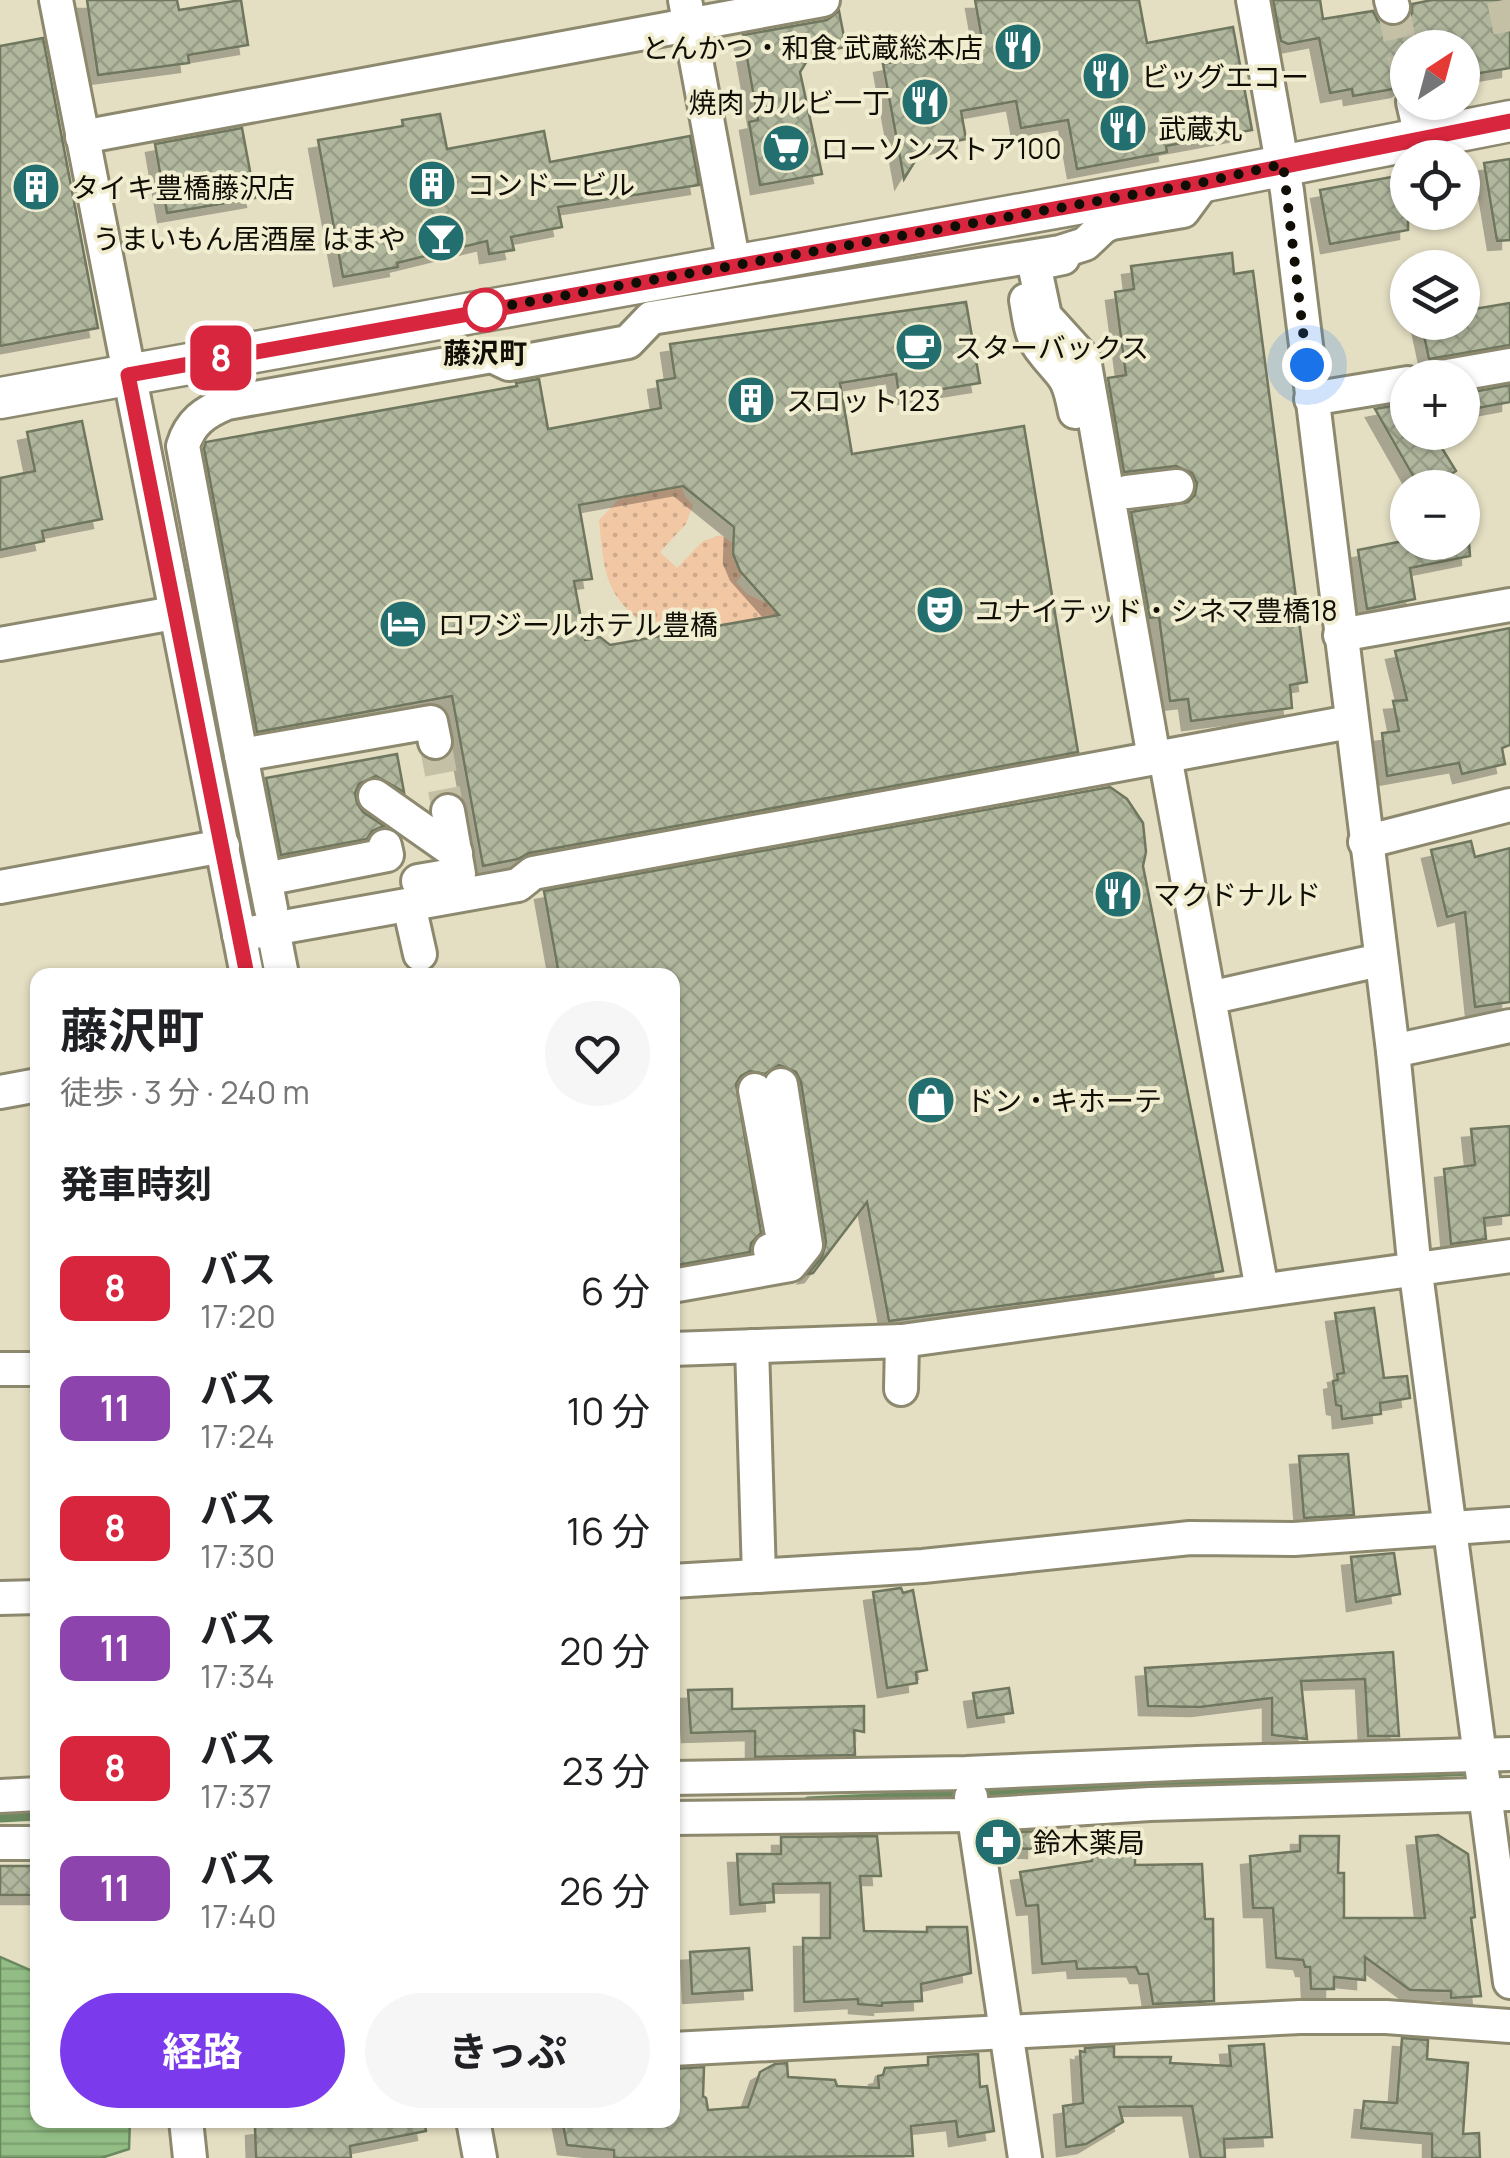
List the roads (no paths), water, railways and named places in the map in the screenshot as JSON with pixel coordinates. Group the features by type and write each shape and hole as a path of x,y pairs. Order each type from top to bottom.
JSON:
{"main road":[{"path":"0,398 1215,179 1283,164 1417,120 1510,122"}],"street":[{"path":"56,0 246,968"},
{"path":"82,137 687,12 823,0"},
{"path":"1253,0 1283,164 1451,1529 1496,1754 1510,1982"},
{"path":"687,12 734,265"},
{"path":"281,968 183,446 191,427 212,409 492,356 509,364 628,342 651,318 1085,244 1112,223 1183,211 1215,179"},
{"path":"1153,758 1124,492 1097,369 1045,316 1034,264 1096,251 1108,238 1196,219 1215,179"},
{"path":"1018,258 1031,329 1039,346 1069,384 1209,998 1262,1290"},
{"path":"1480,370 1510,365"},
{"path":"1312,400 1390,385"},
{"path":"1124,492 1177,486"},
{"path":"1340,635 1510,605"},
{"path":"0,644 174,613"},
{"path":"241,755 431,722 435,742"},
{"path":"270,906 326,927 409,905 518,885 533,873 1350,722"},
{"path":"375,796 456,853"},
{"path":"1364,842 1510,804"},
{"path":"270,906 460,874 448,811"},
{"path":"0,887 223,846"},
{"path":"238,926 270,906 387,855 385,846"},
{"path":"409,905 420,954"},
{"path":"1209,998 1380,960"},
{"path":"1393,1051 1510,1026"},
{"path":"0,1092 30,1086"},
{"path":"680,1285 790,1266 806,1245 794,1238 768,1088"},
{"path":"680,1265 779,1248 794,1238"},
{"path":"680,1348 902,1341 1510,1256"},
{"path":"901,1389 902,1341"},
{"path":"752,1346 759,1576"},
{"path":"0,1369 30,1369"},
{"path":"680,1581 923,1566 1190,1538 1263,1540 1510,1524"},
{"path":"0,1598 30,1597"},
{"path":"680,1778 966,1774 1496,1754"},
{"path":"966,1774 1026,2158"},
{"path":"0,1796 30,1794"},
{"path":"680,1818 974,1815 1150,1804 1498,1794"},
{"path":"0,1843 30,1842"},
{"path":"680,2049 1300,2017 1386,2017 1510,2026"},
{"path":"187,2128 190,2158"},
{"path":"474,2128 480,2158"}],"waterway":[{"path":"978,1793 1472,1771"},
{"path":"808,1801 963,1794"},
{"path":"0,1818 30,1816"}],"tunnel":[{"path":"1503,0 1510,34"},
{"path":"1393,7 1398,30"},
{"path":"435,742 448,811"}],"place":[{"name":"とんかつ・和食 武蔵総本店","path":"1018,47"},
{"name":"ビッグエコー","path":"1106,76"},
{"name":"焼肉 カルビ一丁","path":"925,102"},
{"name":"武蔵丸","path":"1123,128"},
{"name":"ローソンストア100","path":"786,148"},
{"name":"コンドービル","path":"432,184"},
{"name":"タイキ豊橋藤沢店","path":"36,187"},
{"name":"うまいもん居酒屋 はまや","path":"441,238"},
{"name":"藤沢町","path":"485,310"},
{"name":"スターバックス","path":"919,347"},
{"name":"スロット123","path":"751,400"},
{"name":"ユナイテッド・シネマ豊橋18","path":"940,610"},
{"name":"ロワジールホテル豊橋","path":"403,624"},
{"name":"マクドナルド","path":"1118,894"},
{"name":"ドン・キホーテ","path":"931,1100"},
{"name":"鈴木薬局","path":"998,1842"}]}
